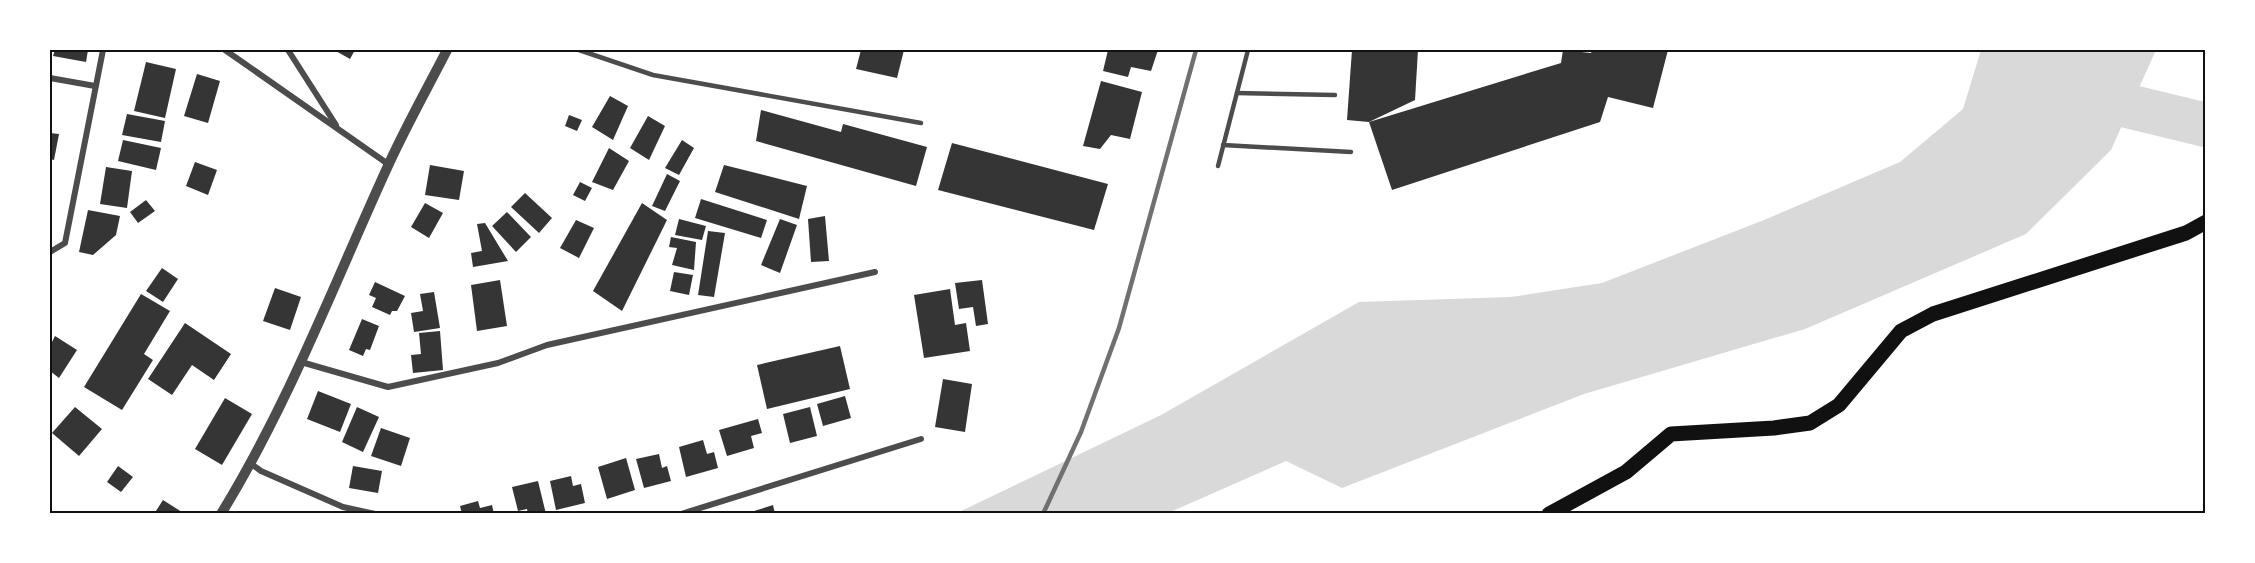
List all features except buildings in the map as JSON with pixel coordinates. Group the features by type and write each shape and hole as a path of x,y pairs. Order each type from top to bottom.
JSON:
{"main road":[{"path":"1549,513 1626,472 1671,434 1774,428 1810,423 1839,405 1901,330 1933,314 2186,233 2205,222"}],"street":[{"path":"50,252 65,243 103,50"},
{"path":"225,50 388,164"},
{"path":"288,50 338,129"},
{"path":"221,513 250,463 300,362 388,164 447,50"},
{"path":"50,78 95,86"},
{"path":"300,362 388,387 498,363 547,345 875,272"},
{"path":"681,513 921,439"},
{"path":"250,463 261,471 343,507 375,513"}],"lane":[{"path":"579,50 652,75 921,123"},
{"path":"1218,166 1248,50"},
{"path":"1237,93 1335,95"},
{"path":"1223,145 1351,152"}],"shaded area":[{"path":"1981,50 2156,50 2111,150 2026,234 1805,329 1584,394 1342,488 1286,461 1168,513 957,513 1161,415 1359,302 1511,297 1602,283 1764,220 1900,162 1963,109"}],"waterway":[{"path":"2074,93 2206,125"}],"railway":[{"path":"1043,514 1081,432 1119,328 1196,50"}]}
